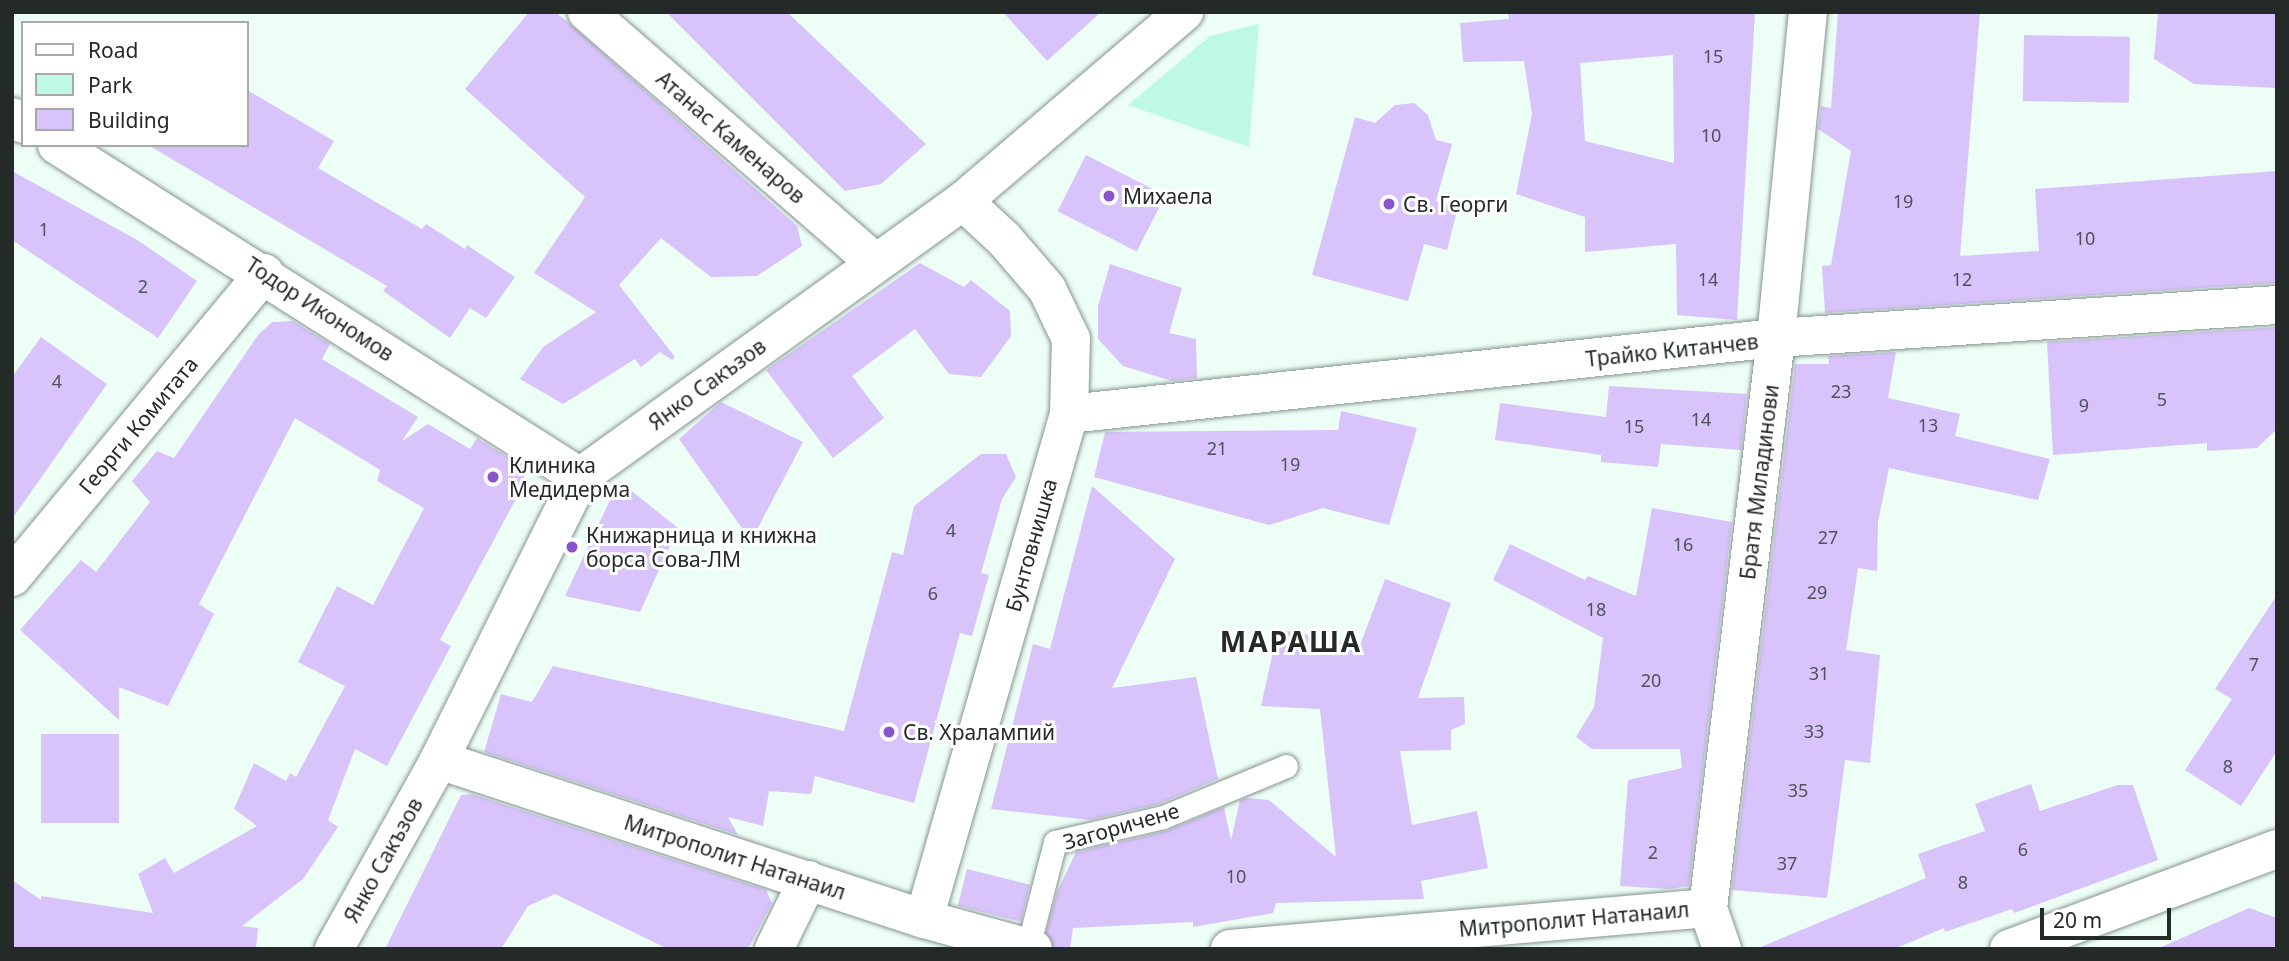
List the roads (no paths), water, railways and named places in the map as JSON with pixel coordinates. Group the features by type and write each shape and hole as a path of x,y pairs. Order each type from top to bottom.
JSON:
{"street":[{"name":"Атанас Каменаров","path":"587,12 875,262"},
{"name":"Янко Сакъзов","path":"334,949 439,761 580,477 962,201 1184,12"},
{"name":"Братя Миладинови","path":"1722,949 1708,908 1776,338 1808,12"},
{"name":"Тодор Икономов","path":"60,147 264,273 580,477"},
{"name":"Бунтовнишка","path":"924,919 1069,414 1071,339 1047,289 1004,239 962,201"},
{"name":"Георги Комитата","path":"12,577 264,273"},
{"name":"Трайко Китанчев","path":"1069,414 1776,338 2277,305"},
{"name":"Митрополит Натанаил","path":"439,761 924,919 1030,948"},
{"path":"2009,949 2277,849"},
{"path":"774,949 808,880"},
{"name":"Митрополит Натанаил","path":"1230,949 1708,908"}],"lane":[{"name":"Загоричене","path":"1030,948 1055,842 1163,817 1286,766"}],"place":[{"name":"Михаела","path":"1109,196"},
{"name":"Св. Георги","path":"1389,204"},
{"name":"Клиника Медидерма","path":"493,477"},
{"name":"Книжарница и книжна борса Сова-ЛМ","path":"572,547"},
{"name":"Св. Хралампий","path":"889,732"}],"district":[{"name":"МАРАША","path":"1291,641"}]}
